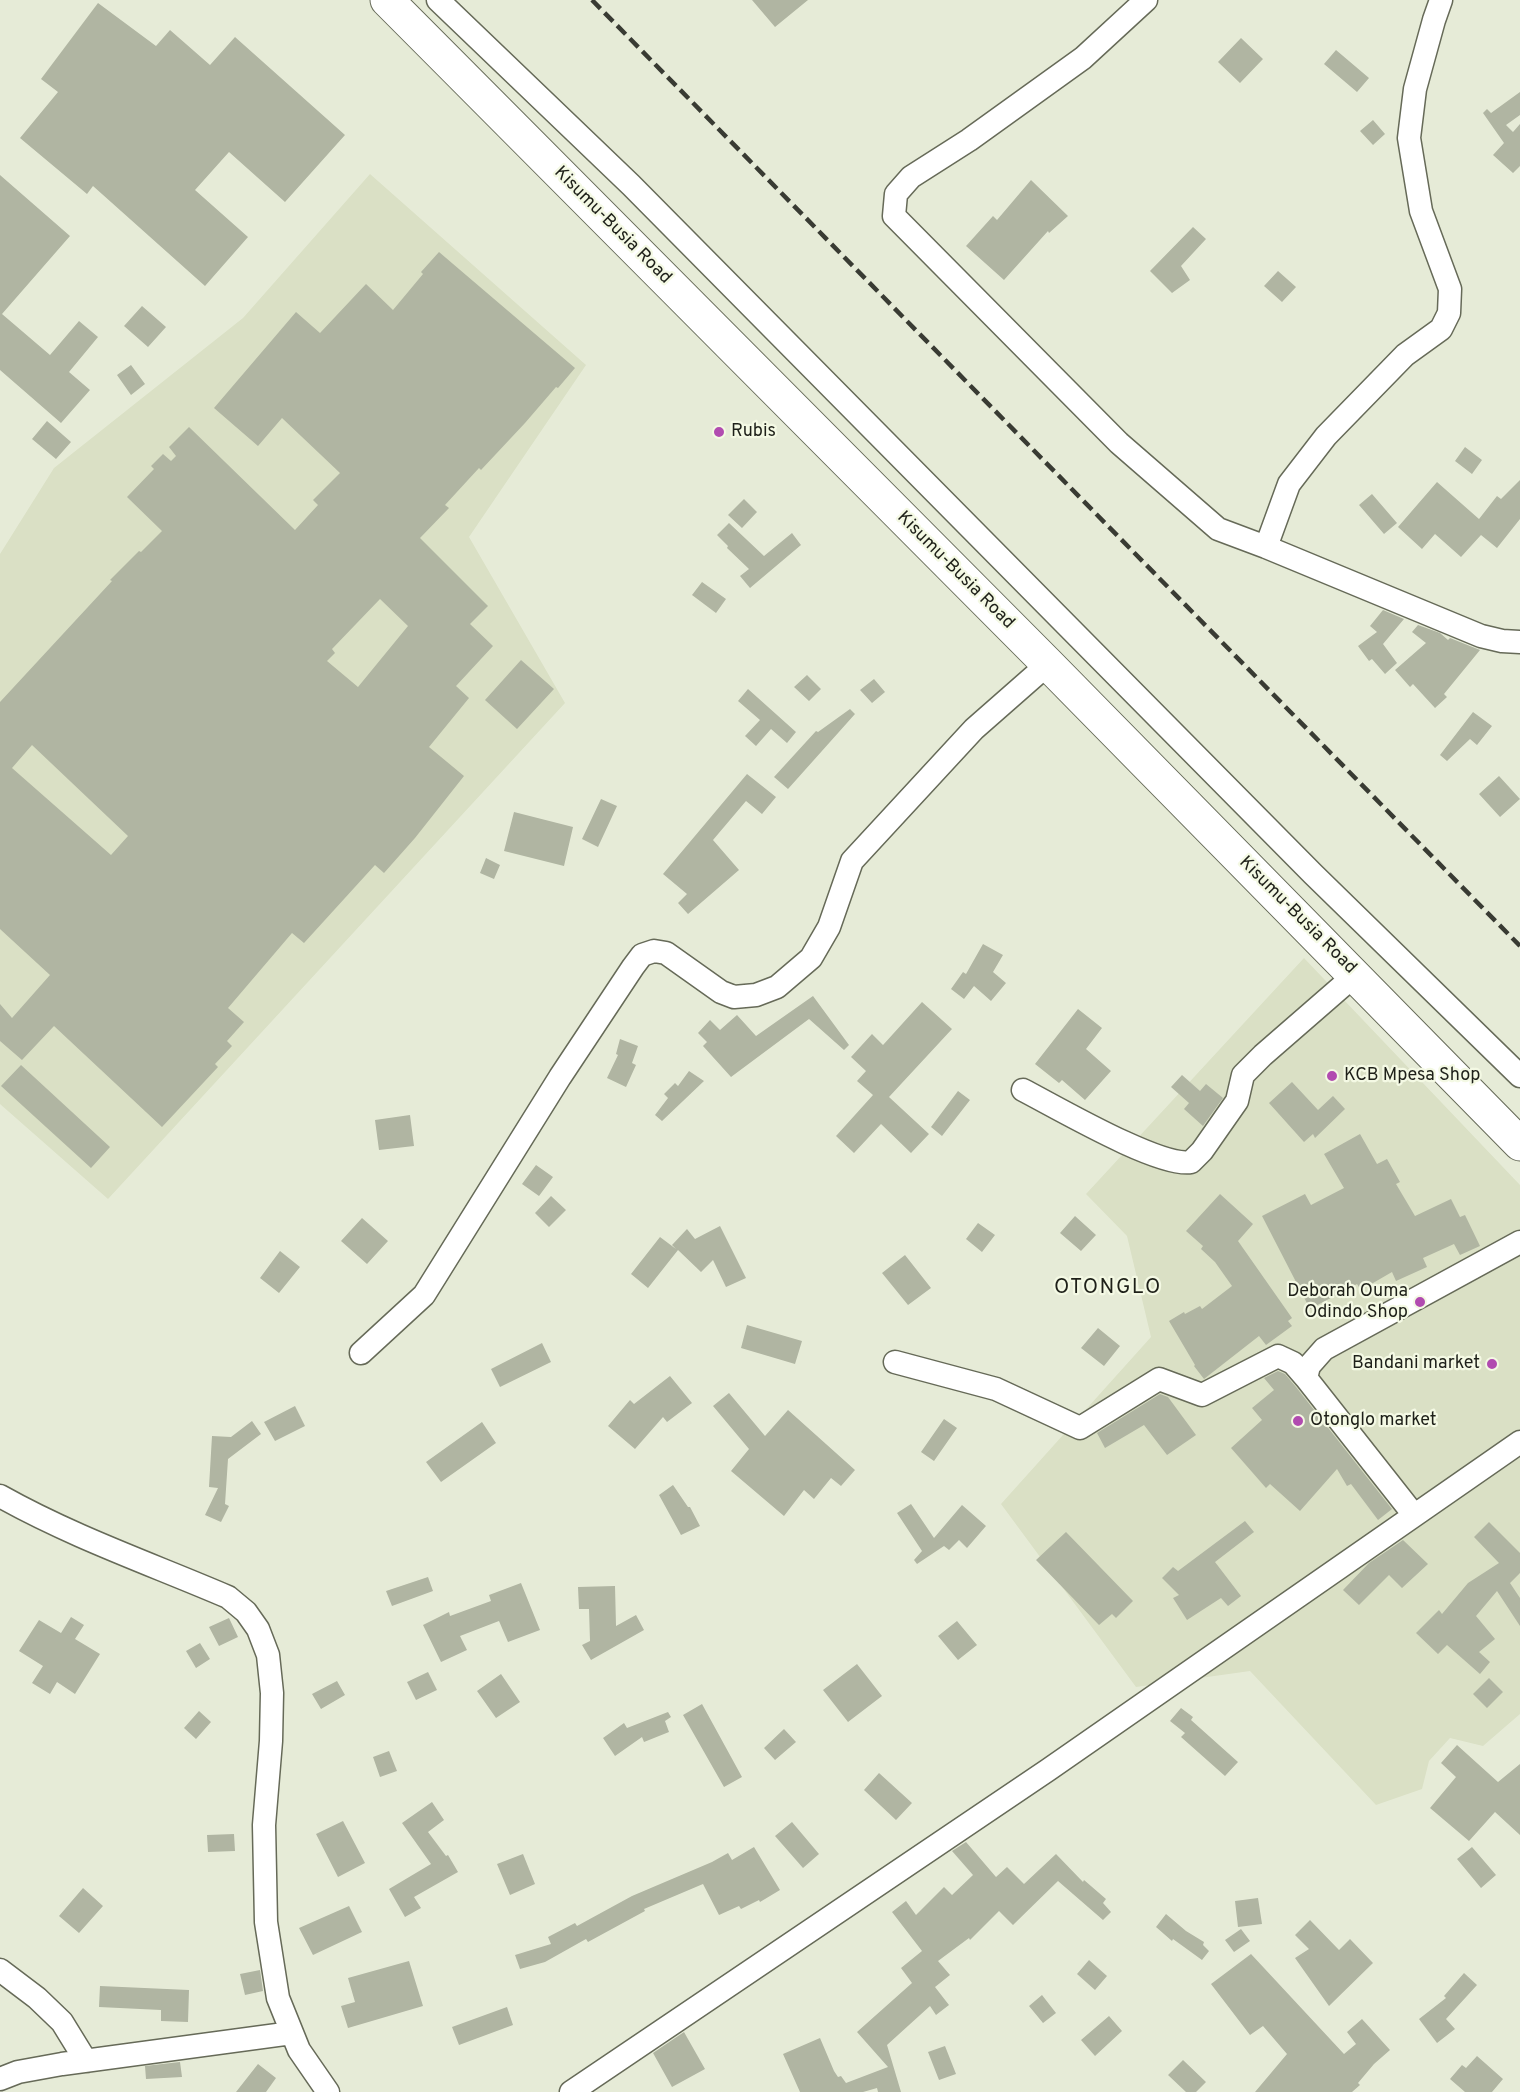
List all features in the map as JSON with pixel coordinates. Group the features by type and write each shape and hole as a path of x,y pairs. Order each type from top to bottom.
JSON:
{"highway":[{"name":"Kisumu-Busia Road","path":"387,0 1048,664 1520,1144"}],"street":[{"path":"438,0 631,185 1296,857 1520,1076"},
{"path":"1146,0 1083,58 969,140 911,177 896,194 894,216 1119,443 1218,529 1481,636 1520,642"},
{"path":"1266,547 1289,484 1326,436 1405,355 1441,329 1449,313 1450,289 1421,211 1409,138 1415,89 1441,0"},
{"path":"361,1353 424,1295 560,1077 642,955 654,951 666,953 721,992 734,997 756,995 777,987 811,958 828,927 852,861 974,729 1048,664"},
{"path":"1023,1090 1151,1155 1175,1162 1191,1162 1202,1151 1237,1101 1244,1075 1263,1055 1355,975"},
{"path":"1306,1378 1309,1366 1324,1349 1520,1242"},
{"path":"895,1362 996,1389 1080,1428 1159,1379 1202,1395 1278,1356 1293,1363 1306,1378 1414,1515"},
{"path":"571,2092 596,2085 1520,1442"},
{"path":"0,1496 94,1542 228,1597 246,1612 258,1629 268,1655 272,1693 271,1741 264,1825 266,1922 278,1998 300,2050 328,2092"},
{"path":"0,1971 37,1998 62,2022 87,2061"},
{"path":"0,2079 18,2072 87,2061 292,2033"}],"shaded area":[{"path":"370,174 586,365 469,537 565,703 108,1199 0,1104 0,554 54,468 243,318"},
{"name":"Otonglo market","path":"1304,958 1520,1185 1520,1714 1483,1746 1450,1738 1429,1761 1422,1789 1376,1805 1250,1671 1136,1687 1001,1504 1151,1337 1127,1236 1086,1194"}],"building":[{"path":"752,0 808,0 775,27"},
{"path":"98,3 156,46 170,30 210,65 235,37 345,135 285,202 229,152 195,190 248,237 205,286 93,186 87,194 20,138 58,92 41,79"},
{"path":"1241,38 1263,59 1240,83 1218,62"},
{"path":"1336,50 1369,78 1357,92 1324,64"},
{"path":"1520,92 1520,115 1506,125 1513,132 1520,124 1520,166 1513,173 1493,155 1504,143 1483,113 1487,109 1491,113"},
{"path":"1373,120 1385,134 1373,145 1360,131"},
{"path":"0,175 70,236 2,314 50,355 79,321 98,337 69,372 90,390 61,423 0,370"},
{"path":"1031,180 1068,216 1049,233 1048,231 1004,280 966,246 993,216 997,220"},
{"path":"1193,227 1206,239 1181,266 1190,280 1172,293 1150,271"},
{"path":"439,252 575,368 481,470 479,468 445,505 449,508 420,538 488,606 470,624 493,646 456,686 469,698 429,747 464,776 384,873 375,865 304,943 292,933 228,1008 244,1022 227,1041 232,1046 215,1064 218,1067 162,1127 54,1026 22,1060 0,1041 0,1004 12,1018 50,975 0,929 0,702 112,581 110,580 162,531 127,497 154,469 151,466 163,454 171,461 176,456 169,447 189,427 295,530 318,505 313,500 340,473 282,418 258,446 214,408 296,312 320,333 366,284 393,310 423,274 421,272","holes":["380,599 408,626 358,687 327,661 335,653 332,649","32,745 128,836 111,855 12,768"]},
{"path":"1278,271 1296,287 1282,302 1264,286"},
{"path":"142,306 166,327 148,347 124,326"},
{"path":"131,365 145,384 131,395 117,375"},
{"path":"47,421 71,442 56,459 32,439"},
{"path":"1465,447 1482,460 1472,474 1455,461"},
{"path":"1520,480 1520,519 1497,548 1481,535 1461,557 1435,534 1422,549 1398,527 1437,482 1479,519 1497,496 1501,499"},
{"path":"1372,494 1397,523 1384,534 1359,505"},
{"path":"744,499 757,512 742,528 728,515"},
{"path":"729,523 764,556 792,533 801,545 750,588 740,576 749,569 717,535"},
{"path":"702,582 726,599 716,613 692,595"},
{"path":"1383,610 1404,619 1383,644 1397,663 1385,674 1372,659 1369,661 1358,646 1377,632 1370,626"},
{"path":"1418,625 1440,633 1448,640 1450,638 1480,650 1444,694 1447,697 1435,708 1413,684 1410,687 1395,670 1426,643 1412,632"},
{"path":"521,660 554,689 517,729 485,700"},
{"path":"807,675 821,689 809,701 794,687"},
{"path":"874,679 885,692 872,703 860,690"},
{"path":"748,689 796,732 787,743 771,729 756,746 745,736 760,720 738,701"},
{"path":"850,709 855,714 788,789 774,777 816,731 818,732"},
{"path":"1473,712 1492,726 1477,745 1470,739 1447,761 1440,755"},
{"path":"747,774 776,797 762,814 746,801 713,840 739,870 688,914 678,903 687,894 663,874"},
{"path":"1499,776 1520,799 1500,817 1479,794"},
{"path":"601,799 617,806 598,847 582,839"},
{"path":"514,812 573,827 564,866 504,851"},
{"path":"486,858 500,865 494,879 480,873"},
{"path":"983,944 1003,955 993,972 1006,983 991,1001 974,986 964,999 951,989 963,972 966,974"},
{"path":"813,996 849,1045 844,1050 809,1019 731,1077 703,1046 707,1042 698,1033 710,1020 720,1030 737,1015 756,1036"},
{"path":"922,1002 952,1029 889,1097 929,1134 911,1153 881,1124 854,1153 836,1136 873,1095 857,1081 866,1071 851,1057 872,1034 883,1045"},
{"path":"1078,1009 1102,1028 1086,1049 1111,1071 1085,1100 1062,1080 1059,1083 1035,1064"},
{"path":"620,1039 638,1046 632,1063 636,1065 626,1087 607,1078 618,1055 616,1054"},
{"path":"21,1065 110,1147 91,1168 1,1086"},
{"path":"689,1071 704,1081 662,1121 655,1115 668,1098 664,1094 675,1083 678,1086"},
{"path":"1182,1075 1200,1091 1206,1084 1223,1098 1203,1126 1184,1109 1189,1103 1171,1087"},
{"path":"1292,1082 1318,1110 1333,1096 1345,1109 1315,1138 1313,1134 1304,1142 1269,1103"},
{"path":"958,1091 970,1100 942,1136 931,1127"},
{"path":"410,1115 414,1146 379,1150 375,1120"},
{"path":"1360,1134 1377,1164 1387,1159 1400,1182 1396,1184 1415,1216 1451,1199 1460,1217 1465,1215 1480,1246 1460,1255 1454,1244 1423,1258 1427,1267 1396,1281 1392,1272 1361,1290 1357,1284 1310,1309 1262,1216 1305,1194 1311,1205 1344,1188 1324,1154"},
{"path":"536,1165 553,1177 539,1196 522,1184"},
{"path":"1220,1194 1253,1224 1238,1241 1292,1318 1288,1321 1292,1326 1266,1345 1259,1336 1204,1379 1194,1366 1169,1321 1200,1306 1202,1309 1232,1286 1215,1262 1201,1249 1203,1246 1186,1231"},
{"path":"551,1196 566,1210 549,1227 535,1213"},
{"path":"1075,1216 1096,1235 1081,1251 1060,1233"},
{"path":"362,1218 388,1241 367,1264 341,1241"},
{"path":"978,1223 995,1235 982,1252 966,1239"},
{"path":"720,1226 746,1278 726,1287 713,1260 701,1272 678,1250 648,1288 631,1274 660,1237 676,1249 672,1245 687,1229 695,1239"},
{"path":"280,1251 300,1267 279,1293 260,1278"},
{"path":"905,1255 931,1288 908,1305 882,1273"},
{"path":"747,1325 802,1341 795,1364 741,1348"},
{"path":"1098,1328 1120,1346 1104,1366 1081,1348"},
{"path":"542,1343 551,1362 500,1387 491,1369"},
{"path":"1278,1371 1285,1374 1296,1387 1392,1509 1378,1520 1351,1484 1347,1486 1337,1469 1300,1511 1270,1484 1266,1488 1231,1448 1262,1420 1252,1408 1274,1390 1264,1378"},
{"path":"670,1376 692,1403 667,1422 663,1417 635,1449 608,1426 630,1400 634,1404"},
{"path":"729,1393 765,1436 788,1410 855,1470 841,1486 831,1478 814,1499 804,1490 784,1516 731,1471 749,1449 713,1406"},
{"path":"1160,1394 1168,1397 1196,1435 1167,1455 1144,1425 1105,1448 1097,1433"},
{"path":"295,1406 305,1426 275,1441 264,1422"},
{"path":"944,1419 957,1428 934,1461 921,1452"},
{"path":"252,1421 261,1434 228,1459 225,1504 229,1506 221,1522 205,1515 218,1488 209,1487 212,1436 231,1437"},
{"path":"482,1422 496,1443 441,1482 426,1462"},
{"path":"673,1485 690,1507 700,1526 681,1535 659,1495"},
{"path":"911,1504 934,1538 962,1505 986,1526 967,1548 959,1540 949,1550 944,1546 917,1564 914,1560 922,1551 897,1513"},
{"path":"1245,1521 1254,1532 1215,1562 1241,1596 1228,1606 1221,1598 1187,1620 1173,1598 1179,1595 1162,1578 1173,1567 1178,1571"},
{"path":"1489,1522 1520,1553 1520,1573 1510,1583 1520,1598 1520,1626 1497,1591 1476,1616 1495,1639 1479,1652 1490,1662 1480,1674 1447,1645 1438,1654 1416,1633 1439,1610 1442,1614 1468,1583 1499,1563 1474,1537"},
{"path":"1066,1532 1133,1601 1116,1618 1112,1614 1099,1625 1036,1560"},
{"path":"1403,1540 1428,1564 1402,1588 1389,1575 1359,1605 1343,1590 1369,1563"},
{"path":"428,1577 433,1591 392,1606 386,1591"},
{"path":"521,1583 540,1630 508,1642 499,1621 460,1636 467,1650 441,1662 423,1625 449,1612 450,1616 491,1601 489,1595"},
{"path":"615,1586 616,1626 636,1615 644,1630 591,1660 582,1645 590,1641 589,1609 579,1609 578,1587"},
{"path":"71,1617 84,1625 75,1639 100,1654 75,1694 57,1682 50,1694 32,1683 43,1666 19,1651 39,1620 61,1633"},
{"path":"229,1618 238,1637 219,1646 209,1627"},
{"path":"957,1621 977,1645 958,1660 938,1636"},
{"path":"200,1643 210,1659 196,1668 186,1651"},
{"path":"857,1664 882,1696 848,1722 823,1690"},
{"path":"428,1672 437,1690 416,1700 407,1682"},
{"path":"501,1674 520,1702 496,1718 477,1691"},
{"path":"1489,1678 1503,1692 1487,1708 1473,1694"},
{"path":"337,1681 345,1695 321,1709 312,1694"},
{"path":"702,1704 742,1777 724,1787 683,1715"},
{"path":"1181,1708 1193,1717 1191,1720 1238,1762 1225,1776 1181,1737 1185,1733 1170,1721"},
{"path":"199,1711 211,1722 196,1739 184,1728"},
{"path":"668,1712 671,1717 665,1721 669,1732 644,1742 642,1737 615,1756 603,1738 624,1723 627,1728"},
{"path":"784,1729 796,1742 775,1760 764,1748"},
{"path":"1457,1745 1498,1782 1520,1764 1520,1835 1495,1812 1469,1841 1430,1808 1456,1777 1441,1763"},
{"path":"389,1751 397,1771 380,1777 373,1757"},
{"path":"879,1773 912,1803 896,1820 864,1790"},
{"path":"432,1802 444,1820 428,1832 446,1856 448,1855 458,1872 414,1897 421,1908 405,1917 389,1889 431,1864 402,1823"},
{"path":"343,1821 365,1863 338,1877 316,1834"},
{"path":"792,1822 819,1854 803,1868 775,1836"},
{"path":"234,1834 235,1851 208,1852 207,1835"},
{"path":"966,1842 996,1877 1007,1867 1024,1884 1056,1854 1083,1882 1084,1880 1106,1899 1103,1903 1111,1912 1103,1920 1058,1881 1013,1925 999,1911 970,1940 969,1938 938,1961 950,1975 935,1987 949,2005 936,2015 930,2006 887,2045 901,2092 878,2092 877,2088 863,2092 800,2092 783,2054 820,2038 834,2071 846,2083 888,2067 857,2032 912,1983 901,1968 922,1951 892,1912 906,1901 916,1915 944,1887 952,1895 973,1875 952,1851"},
{"path":"754,1847 780,1890 760,1902 759,1900 741,1909 739,1906 719,1915 703,1884 644,1909 645,1911 588,1942 586,1939 545,1962 520,1969 515,1955 551,1944 548,1937 575,1923 577,1926 632,1896 728,1853 732,1860"},
{"path":"1472,1847 1496,1875 1481,1888 1457,1859"},
{"path":"523,1854 535,1884 510,1895 497,1864"},
{"path":"83,1888 103,1906 79,1933 59,1916"},
{"path":"1258,1898 1262,1924 1238,1927 1235,1901"},
{"path":"349,1906 362,1932 313,1955 299,1928"},
{"path":"1166,1914 1186,1931 1204,1942 1203,1945 1209,1951 1202,1960 1173,1939 1172,1941 1156,1927"},
{"path":"1310,1920 1339,1950 1350,1939 1373,1963 1329,2006 1295,1958 1309,1949 1295,1935"},
{"path":"1241,1929 1250,1941 1234,1952 1225,1940"},
{"path":"1251,1954 1344,2054 1356,2044 1347,2032 1362,2019 1390,2050 1374,2064 1358,2083 1360,2085 1352,2092 1255,2092 1287,2054 1263,2026 1250,2035 1211,1984"},
{"path":"1089,1960 1107,1976 1095,1990 1077,1974"},
{"path":"409,1961 423,2006 348,2028 341,2006 355,2002 348,1978"},
{"path":"260,1970 263,1991 245,1995 240,1974"},
{"path":"1464,1973 1477,1985 1446,2019 1455,2029 1437,2043 1419,2019 1446,1998 1444,1996"},
{"path":"100,1986 189,1990 188,2022 161,2021 161,2010 99,2007"},
{"path":"1042,1995 1056,2013 1043,2023 1029,2006"},
{"path":"507,2007 513,2025 459,2045 452,2027"},
{"path":"1109,2016 1122,2031 1095,2056 1081,2040"},
{"path":"684,2032 705,2069 672,2087 653,2053"},
{"path":"945,2046 956,2074 939,2080 928,2052"},
{"path":"1477,2056 1503,2079 1492,2092 1465,2092 1450,2079 1462,2065 1466,2068"},
{"path":"1183,2060 1206,2082 1196,2092 1186,2092 1168,2075"},
{"path":"180,2062 182,2077 146,2079 145,2066"},
{"path":"258,2064 276,2078 266,2092 236,2092"}],"railway":[{"path":"592,0 1520,946"}],"place":[{"name":"Rubis","path":"719,432"},
{"name":"KCB Mpesa Shop","path":"1332,1076"},
{"name":"Deborah Ouma Odindo Shop","path":"1420,1302"},
{"name":"Bandani market","path":"1492,1364"},
{"name":"Otonglo market","path":"1298,1421"}],"district":[{"name":"OTONGLO","path":"1108,1289"}]}
